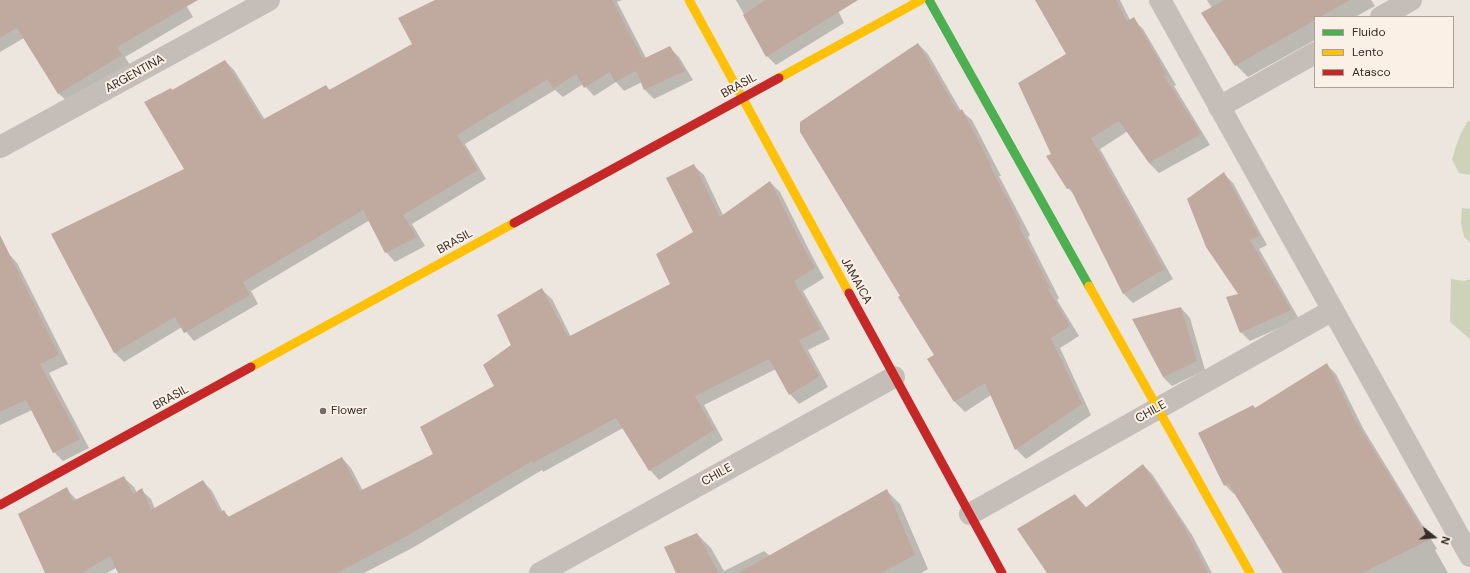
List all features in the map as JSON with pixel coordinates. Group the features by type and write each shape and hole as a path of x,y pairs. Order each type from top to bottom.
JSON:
{"street":[{"name":"ARGENTINA","path":"0,147 269,0"},
{"name":"JAMAICA","path":"689,0 1002,573"},
{"name":"BRASIL","path":"0,505 921,0"},
{"path":"929,0 1250,573"},
{"path":"1160,0 1470,556"},
{"path":"1383,16 1411,0"},
{"path":"1219,107 1314,55"},
{"name":"CHILE","path":"970,514 1333,310"},
{"name":"CHILE","path":"540,573 894,377"}],"green space":[{"path":"1468,121 1470,121 1470,175 1459,173 1452,160 1461,133"},
{"path":"1462,208 1470,209 1470,242 1464,237 1461,223"},
{"path":"1451,279 1464,281 1470,279 1470,339 1450,322"}],"building":[{"path":"0,0 198,0 117,47 122,55 58,94 17,28 0,38"},
{"path":"435,0 612,0 643,59 670,46 685,71 644,90 636,71 615,82 610,72 584,88 576,74 553,89 548,79 457,135 478,170 403,215 417,237 385,253 363,210 243,282 250,295 184,333 175,317 114,353 51,234 184,169 144,102 171,88 172,90 225,60 262,120 326,85 329,90 412,44 398,18"},
{"path":"765,0 858,0 766,57 743,15"},
{"path":"1035,0 1116,0 1127,21 1134,17 1167,75 1164,76 1201,134 1149,163 1119,121 1091,138 1164,269 1123,294 1070,188 1067,189 1046,156 1051,154 1018,83 1066,54"},
{"path":"1224,0 1350,0 1322,16 1314,16 1314,21 1235,66 1201,13"},
{"path":"918,43 958,112 962,109 1021,225 1019,226 1050,288 1048,289 1070,326 1051,338 1082,404 1015,450 985,383 954,402 927,359 934,355 898,297 900,296 800,132 800,122"},
{"path":"694,164 720,217 770,181 815,268 794,281 821,329 799,340 819,377 789,395 769,359 695,396 714,430 649,471 616,418 533,463 532,461 407,536 337,573 118,573 110,556 82,573 45,573 18,514 67,487 73,501 124,476 133,494 142,488 151,510 203,480 220,512 224,510 228,517 342,457 360,491 433,454 420,427 494,386 483,365 511,345 497,315 542,288 568,337 670,284 656,254 693,232 666,178"},
{"path":"1224,172 1259,236 1250,240 1291,310 1240,333 1226,297 1238,294 1206,247 1187,199"},
{"path":"0,235 59,355 40,364 80,439 53,453 26,400 0,412"},
{"path":"1181,307 1197,361 1163,377 1132,319"},
{"path":"1327,363 1355,420 1429,540 1362,573 1283,573 1228,483 1224,486 1198,433 1253,405 1255,408"},
{"path":"1143,464 1183,525 1208,573 1047,573 1017,529 1075,494 1085,508"},
{"path":"887,489 915,555 881,573 738,573"},
{"path":"697,533 719,573 676,573 664,547"}],"traffic: fast":[{"path":"929,0 1089,286"}],"traffic: slow":[{"path":"689,0 849,293"},
{"path":"779,78 921,0"},
{"path":"251,367 514,223"},
{"path":"1089,286 1250,573"}],"traffic: jam":[{"path":"514,223 779,78"},
{"path":"849,293 1002,573"},
{"path":"0,505 251,367"}],"place":[{"name":"Flower","path":"323,411"}]}
